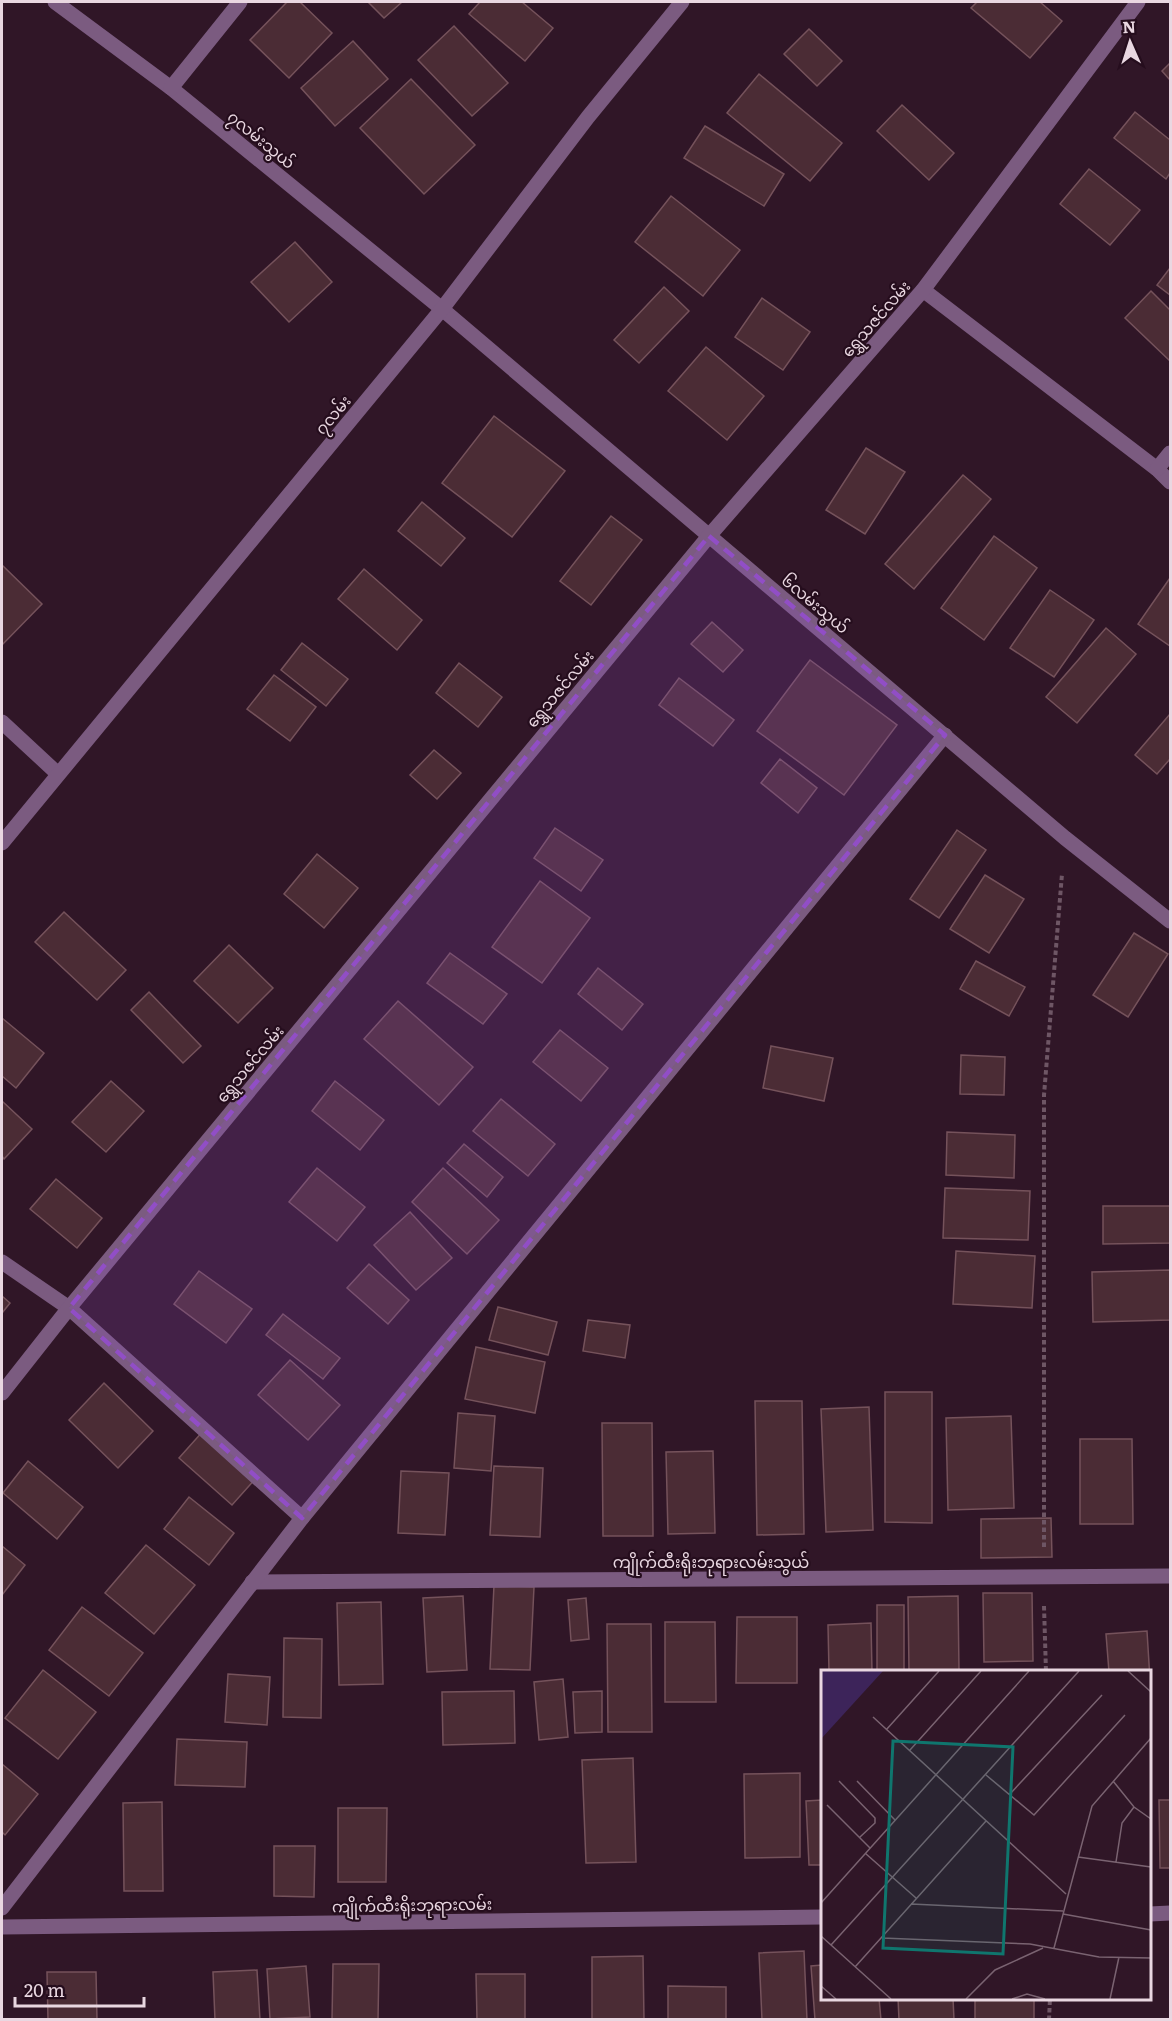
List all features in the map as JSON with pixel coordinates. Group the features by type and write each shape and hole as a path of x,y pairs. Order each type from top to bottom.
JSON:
{"street":[{"name":"၇လမ်းသွယ်","path":"55,2 171,88 441,309"},
{"path":"171,88 240,2"},
{"name":"၇လမ်း","path":"2,843 441,309 588,117 682,2"},
{"name":"ရွှေသဇင်လမ်း","path":"2,1393 69,1308 709,536 923,290 1138,2"},
{"path":"923,290 1170,482"},
{"name":"၆လမ်းသွယ်","path":"441,309 1065,838 1170,921"},
{"path":"1157,470 1170,453"},
{"path":"2,722 58,774"},
{"path":"2,1908 302,1518 945,735"},
{"path":"2,1262 69,1308 302,1518"},
{"name":"ကျိုက်ထီးရိုးဘုရားလမ်းသွယ်","path":"252,1582 1170,1576"},
{"path":"1151,1914 1170,1914"},
{"name":"ကျိုက်ထီးရိုးဘုရားလမ်း","path":"2,1927 821,1917"}],"path":[{"path":"1046,1670 1044,1095 1065,838"},
{"path":"1049,2019 1050,2000"}],"highlighted area":[{"path":"709,536 945,735 302,1518 69,1308"}],"building":[{"path":"287,2 300,2 332,33 289,78 250,40"},
{"path":"368,2 402,2 384,18"},
{"path":"480,2 522,2 553,28 525,61 469,14"},
{"path":"977,2 1040,2 1062,21 1030,58 971,8"},
{"path":"454,26 508,83 472,116 418,60"},
{"path":"809,29 842,61 817,86 784,54"},
{"path":"353,41 388,79 335,126 301,88"},
{"path":"1170,63 1170,80 1162,71"},
{"path":"759,74 842,143 810,181 727,113"},
{"path":"411,79 475,145 424,194 360,128"},
{"path":"902,105 954,153 929,180 877,131"},
{"path":"1135,112 1170,140 1170,173 1166,179 1114,138"},
{"path":"705,126 784,174 764,206 684,158"},
{"path":"1089,169 1140,210 1110,245 1060,204"},
{"path":"671,196 740,250 703,296 635,242"},
{"path":"295,242 332,282 289,322 251,282"},
{"path":"1170,268 1170,295 1157,285"},
{"path":"664,287 689,311 639,363 614,340"},
{"path":"1151,291 1170,310 1170,361 1125,318"},
{"path":"762,298 810,332 783,370 735,337"},
{"path":"706,347 764,396 727,440 668,391"},
{"path":"494,416 565,471 512,537 442,483"},
{"path":"866,448 905,472 865,534 826,510"},
{"path":"963,475 991,499 914,589 885,564"},
{"path":"422,502 465,538 441,566 398,531"},
{"path":"611,516 642,540 591,605 560,581"},
{"path":"994,536 1037,568 984,640 941,608"},
{"path":"2,565 42,604 2,645"},
{"path":"364,569 422,620 397,650 338,599"},
{"path":"1170,578 1170,646 1138,624"},
{"path":"1050,590 1094,620 1054,677 1010,648"},
{"path":"712,622 743,650 723,672 691,644"},
{"path":"1106,628 1136,654 1077,723 1046,697"},
{"path":"302,643 348,679 326,706 281,670"},
{"path":"810,660 897,725 844,795 757,731"},
{"path":"459,663 502,697 478,727 436,693"},
{"path":"274,675 316,707 290,741 247,709"},
{"path":"679,678 734,720 713,746 659,705"},
{"path":"1170,714 1170,759 1157,774 1135,755"},
{"path":"434,750 461,773 437,799 410,775"},
{"path":"780,759 817,788 798,813 761,783"},
{"path":"555,828 603,860 581,891 534,858"},
{"path":"957,830 986,850 939,918 910,899"},
{"path":"317,854 358,888 324,928 284,894"},
{"path":"985,875 1024,899 989,953 950,929"},
{"path":"540,881 590,918 542,983 492,947"},
{"path":"64,912 126,970 97,1000 35,942"},
{"path":"1134,933 1168,954 1128,1017 1093,995"},
{"path":"229,945 273,988 238,1023 194,981"},
{"path":"450,953 507,994 483,1024 427,983"},
{"path":"976,961 1025,987 1009,1016 960,989"},
{"path":"598,968 643,1004 622,1030 578,994"},
{"path":"149,992 201,1046 183,1063 131,1010"},
{"path":"398,1001 473,1067 439,1105 364,1039"},
{"path":"2,1018 44,1053 16,1088 2,1076"},
{"path":"560,1030 608,1068 581,1101 533,1062"},
{"path":"771,1046 833,1058 824,1101 763,1088"},
{"path":"961,1055 1005,1057 1004,1095 960,1094"},
{"path":"111,1081 144,1111 106,1152 72,1122"},
{"path":"335,1081 384,1120 360,1150 312,1111"},
{"path":"501,1099 555,1144 528,1176 473,1131"},
{"path":"2,1101 32,1129 4,1159 2,1156"},
{"path":"947,1132 1015,1135 1014,1178 946,1175"},
{"path":"464,1144 503,1177 487,1197 447,1163"},
{"path":"317,1168 365,1207 337,1241 289,1202"},
{"path":"443,1168 499,1220 467,1254 412,1202"},
{"path":"56,1179 102,1218 77,1248 30,1209"},
{"path":"945,1188 1030,1191 1028,1240 943,1238"},
{"path":"1103,1206 1170,1206 1170,1243 1103,1244"},
{"path":"410,1212 452,1258 416,1290 374,1245"},
{"path":"956,1251 1035,1256 1032,1308 953,1304"},
{"path":"369,1264 409,1300 388,1324 347,1288"},
{"path":"1170,1270 1170,1320 1093,1322 1092,1272"},
{"path":"199,1271 252,1309 226,1343 174,1304"},
{"path":"2,1296 10,1303 2,1313"},
{"path":"498,1307 557,1322 548,1355 489,1340"},
{"path":"283,1314 340,1358 323,1379 266,1335"},
{"path":"588,1320 630,1325 625,1358 583,1351"},
{"path":"476,1347 545,1362 535,1413 465,1399"},
{"path":"290,1360 340,1405 308,1440 258,1395"},
{"path":"104,1383 153,1431 118,1468 69,1420"},
{"path":"885,1392 932,1392 932,1523 885,1522"},
{"path":"755,1401 802,1401 804,1534 757,1535"},
{"path":"869,1407 873,1530 826,1532 821,1409"},
{"path":"458,1413 495,1416 491,1471 454,1468"},
{"path":"1011,1416 1014,1508 948,1510 946,1418"},
{"path":"602,1423 652,1423 653,1536 603,1536"},
{"path":"204,1430 257,1477 232,1505 179,1458"},
{"path":"1080,1439 1132,1439 1133,1524 1080,1524"},
{"path":"713,1451 715,1533 668,1534 666,1452"},
{"path":"28,1461 83,1507 57,1539 3,1493"},
{"path":"494,1466 543,1468 540,1537 490,1535"},
{"path":"401,1471 449,1473 445,1535 398,1533"},
{"path":"189,1497 234,1533 209,1565 164,1529"},
{"path":"1051,1518 1052,1557 981,1558 981,1519"},
{"path":"146,1545 195,1585 154,1634 105,1593"},
{"path":"2,1546 25,1565 2,1595"},
{"path":"494,1585 534,1587 530,1670 490,1669"},
{"path":"983,1593 1032,1593 1033,1661 984,1662"},
{"path":"463,1596 467,1670 427,1672 423,1598"},
{"path":"958,1596 959,1670 909,1670 908,1597"},
{"path":"586,1598 589,1639 571,1641 568,1600"},
{"path":"381,1602 383,1684 339,1685 337,1603"},
{"path":"877,1605 904,1605 904,1670 877,1670"},
{"path":"82,1607 143,1653 109,1696 49,1650"},
{"path":"737,1617 797,1617 797,1683 736,1683"},
{"path":"665,1622 715,1622 716,1702 665,1702"},
{"path":"871,1623 872,1670 829,1670 828,1625"},
{"path":"607,1624 651,1624 652,1732 608,1732"},
{"path":"1147,1631 1150,1670 1109,1670 1106,1634"},
{"path":"284,1638 322,1639 321,1718 283,1717"},
{"path":"43,1670 96,1712 58,1759 5,1718"},
{"path":"228,1674 270,1677 267,1725 225,1722"},
{"path":"563,1679 568,1737 539,1740 534,1682"},
{"path":"514,1691 515,1743 443,1745 442,1692"},
{"path":"602,1691 602,1732 575,1733 573,1692"},
{"path":"177,1739 247,1742 245,1787 175,1785"},
{"path":"633,1758 636,1862 586,1863 582,1760"},
{"path":"2,1764 38,1794 5,1835 2,1832"},
{"path":"800,1773 800,1857 745,1858 744,1774"},
{"path":"821,1800 821,1865 809,1865 806,1801"},
{"path":"1159,1800 1170,1800 1170,1868 1160,1868"},
{"path":"162,1802 163,1891 124,1891 123,1803"},
{"path":"338,1808 387,1808 386,1882 338,1882"},
{"path":"274,1846 315,1846 314,1897 274,1896"},
{"path":"804,1951 807,2020 762,2020 759,1953"},
{"path":"643,1956 644,2020 592,2020 592,1957"},
{"path":"333,1964 379,1964 378,2020 332,2020"},
{"path":"821,1965 821,2000 879,2000 881,2020 815,2020 811,1966"},
{"path":"306,1966 310,2017 270,2019 267,1969"},
{"path":"257,1970 260,2020 215,2020 213,1972"},
{"path":"47,1972 96,1972 97,2020 48,2020"},
{"path":"476,1974 525,1974 525,2020 477,2020"},
{"path":"668,1986 726,1987 726,2020 668,2020"},
{"path":"898,2000 953,2000 954,2020 899,2020"},
{"path":"975,2000 1034,2000 1034,2020 975,2020"}]}
